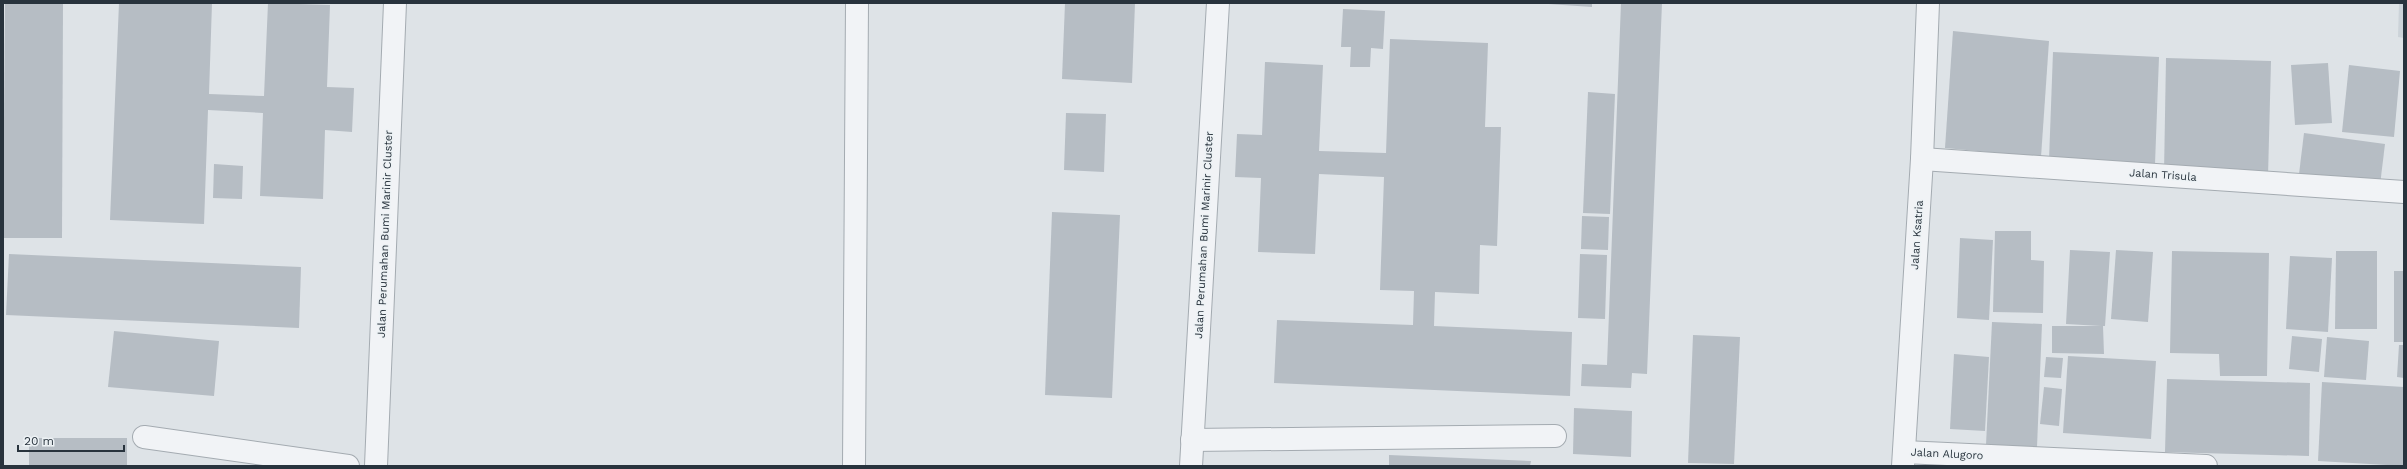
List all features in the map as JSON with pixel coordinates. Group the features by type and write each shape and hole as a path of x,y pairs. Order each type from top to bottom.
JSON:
{"street":[{"name":"Jalan Perumahan Bumi Marinir Cluster","path":"376,466 395,3"},
{"path":"854,466 857,3"},
{"name":"Jalan Perumahan Bumi Marinir Cluster","path":"1191,466 1218,3"},
{"name":"Jalan Ksatria","path":"1903,459 1922,159 1928,3"},
{"name":"Jalan Trisula","path":"1922,159 2404,192"},
{"path":"1192,440 1555,436"},
{"path":"144,437 348,466"},
{"name":"Jalan Alugoro","path":"1903,459 2206,466"}],"shaded area":[{"path":"2399,3 2404,3 2404,38 2398,37"}],"building":[{"path":"5,3 63,3 62,238 3,238"},
{"path":"119,3 212,3 209,94 264,96 268,3 330,5 327,87 354,88 352,132 325,130 323,199 260,196 263,113 208,110 204,224 110,220"},
{"path":"1065,3 1135,3 1132,83 1062,79"},
{"path":"1534,3 1592,3 1592,7"},
{"path":"1621,3 1662,3 1647,374 1632,373 1631,388 1581,386 1582,364 1607,365"},
{"path":"1343,9 1385,11 1383,49 1371,48 1370,67 1350,67 1351,47 1341,47"},
{"path":"1953,31 2049,41 2041,157 1945,148"},
{"path":"1390,39 1488,43 1485,127 1501,127 1497,246 1480,245 1479,294 1435,292 1434,326 1572,332 1570,396 1274,383 1277,320 1413,325 1414,291 1380,290 1384,177 1319,174 1315,254 1258,252 1261,178 1235,177 1237,134 1262,135 1265,62 1323,65 1319,151 1386,153"},
{"path":"2053,52 2159,57 2155,164 2049,160"},
{"path":"2166,58 2271,61 2268,176 2164,173"},
{"path":"2328,63 2332,123 2295,125 2291,65"},
{"path":"2349,65 2400,71 2394,137 2342,132"},
{"path":"1588,92 1615,94 1610,214 1583,213"},
{"path":"1066,113 1106,114 1104,172 1064,170"},
{"path":"2304,133 2385,144 2380,185 2299,174"},
{"path":"214,164 243,166 242,199 213,198"},
{"path":"1052,212 1120,215 1112,398 1045,395"},
{"path":"1582,216 1609,217 1608,250 1581,249"},
{"path":"1995,231 2031,231 2031,260 2044,261 2043,313 1993,312"},
{"path":"1960,238 1993,240 1989,320 1957,318"},
{"path":"2070,250 2110,252 2105,326 2103,326 2104,354 2052,353 2052,326 2101,326 2066,324"},
{"path":"2116,250 2153,252 2148,322 2111,319"},
{"path":"2172,251 2269,253 2267,376 2220,376 2219,354 2170,353"},
{"path":"2336,251 2377,251 2377,329 2335,329"},
{"path":"9,254 301,267 299,328 6,315"},
{"path":"1580,254 1607,255 1605,319 1578,318"},
{"path":"2290,256 2332,258 2328,332 2286,329"},
{"path":"2394,271 2404,271 2404,342 2394,342"},
{"path":"1992,322 2042,324 2037,447 1986,445"},
{"path":"114,331 219,341 214,396 108,387"},
{"path":"1693,335 1740,337 1734,464 1688,463"},
{"path":"2292,336 2322,339 2319,372 2289,369"},
{"path":"2327,337 2369,341 2366,380 2324,377"},
{"path":"2399,345 2404,345 2404,378 2397,377"},
{"path":"1954,354 1989,357 1985,431 1950,429"},
{"path":"2068,356 2156,361 2151,439 2063,433"},
{"path":"2046,357 2063,358 2061,378 2044,377"},
{"path":"2167,379 2310,383 2309,456 2165,452"},
{"path":"2322,382 2404,387 2404,466 2318,461"},
{"path":"2044,387 2062,389 2059,426 2040,424"},
{"path":"1574,408 1632,411 1631,457 1573,454"},
{"path":"29,438 127,438 127,466 29,466"},
{"path":"1389,455 1531,461 1530,466 1389,466"}]}
